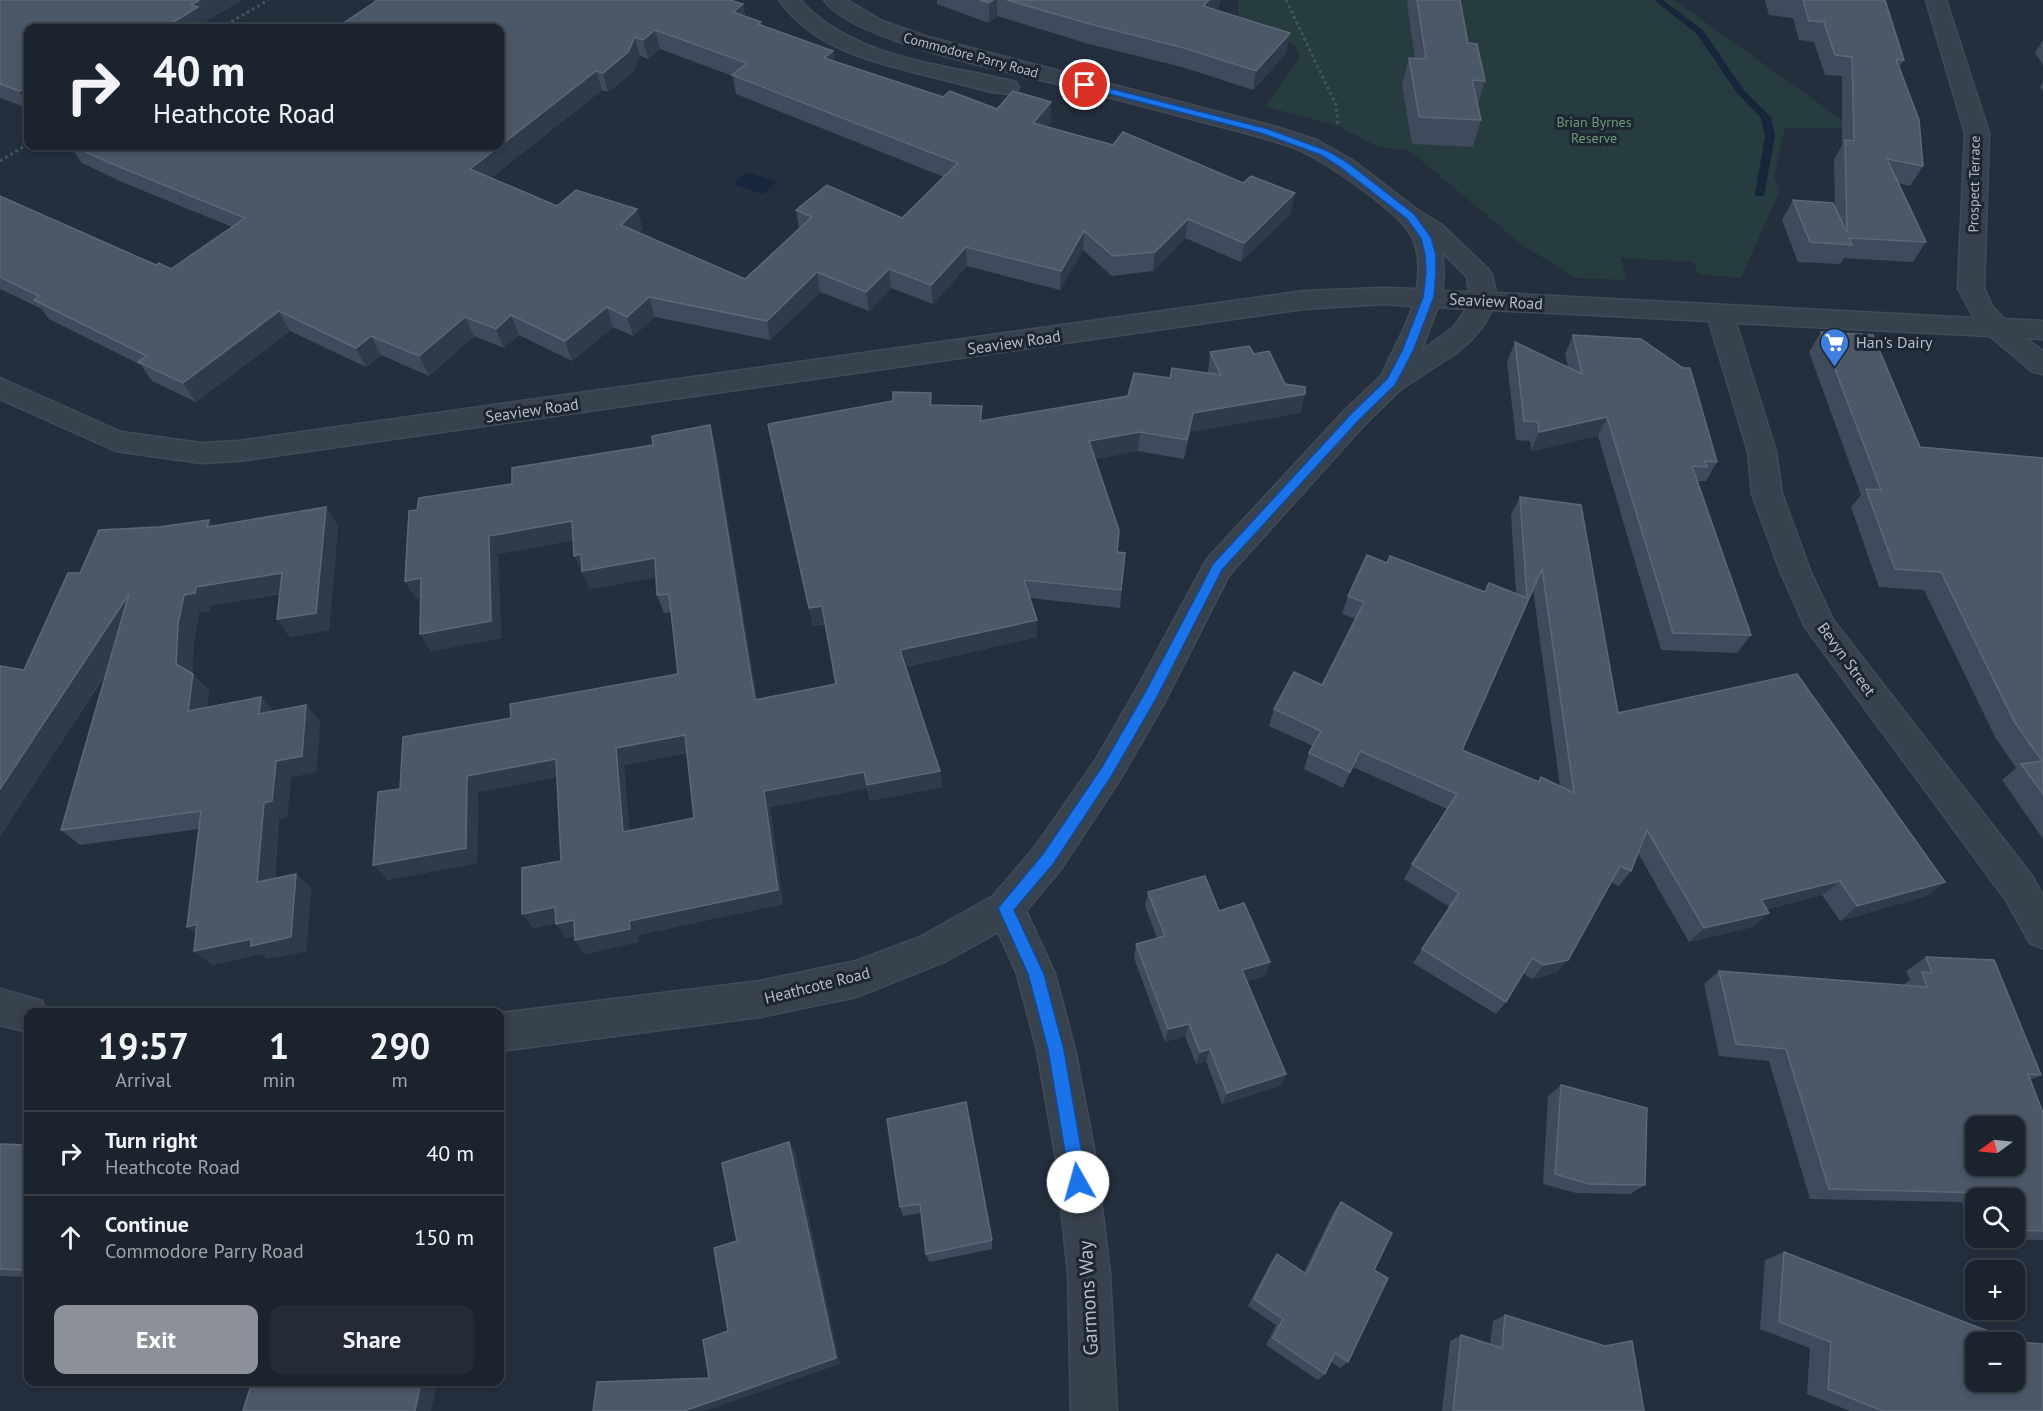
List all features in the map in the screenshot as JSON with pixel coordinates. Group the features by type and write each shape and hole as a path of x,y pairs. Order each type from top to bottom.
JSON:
{"street":[{"path":"789,0 808,21 872,55 1002,87 1017,88 1063,79"},
{"name":"Commodore Parry Road","path":"834,0 854,15 887,32 1265,131 1308,146 1344,165 1410,216 1433,230 1479,275 1484,300"},
{"name":"Prospect Terrace","path":"1936,0 1977,133 1971,288 1976,303 1998,328 2043,365"},
{"name":"Commodore Parry Road","path":"1410,216 1426,237 1431,255 1428,297"},
{"name":"Seaview Road","path":"0,388 116,441 201,453 238,451 1304,300 1347,296 1428,297 2043,330"},
{"name":"Heathcote Road","path":"1391,382 1408,351 1428,297"},
{"name":"Heathcote Road","path":"504,1031 760,999 856,979 933,949 1006,908 1048,858 1107,771 1151,695 1218,567 1355,417 1391,382 1454,341 1474,320 1484,300"},
{"name":"Bevyn Street","path":"1720,313 1762,452 1767,494 1796,573 1821,627 2019,888 2043,931"},
{"name":"Garmons Way","path":"1006,908 1036,974 1056,1050 1076,1158 1089,1273 1094,1411"},
{"path":"0,1007 24,1013"}],"path":[{"path":"228,24 268,0"},
{"path":"1286,0 1336,105 1338,127"},
{"path":"0,161 24,146"}],"green space":[{"name":"Brian Byrnes Reserve","path":"1238,0 1674,0 1853,128 1785,128 1774,177 1780,190 1741,278 1698,274 1694,262 1621,258 1626,280 1575,278 1521,244 1410,151 1379,147 1340,127 1265,106 1301,56 1293,44 1239,16"}],"water":[{"path":"747,172 776,182 763,194 734,184"}],"building":[{"path":"0,0 200,0 191,5 198,7 170,24 24,24 24,90 19,91 0,84"},
{"path":"378,0 730,0 743,4 733,12 761,22 758,24 833,51 824,58 943,97 950,91 997,109 1013,91 1051,102 1033,123 1113,145 1123,132 1243,183 1251,176 1295,193 1244,243 1188,219 1155,252 1113,256 1084,231 1061,271 966,247 931,285 889,269 866,292 817,272 767,321 649,297 627,317 607,307 565,341 511,315 496,329 465,317 419,356 371,336 356,348 279,311 183,383 138,362 147,356 34,300 39,296 0,277 0,196 156,265 159,263 171,269 245,218 82,150 495,150 470,169 557,206 576,190 637,209 621,225 745,279 812,217 796,210 827,185 902,218 958,163 732,75 747,63 655,30 643,40 635,37 628,52 603,73 596,71 504,143 504,24 342,24"},
{"path":"1007,0 1209,0 1203,6 1290,33 1256,71 1184,48"},
{"path":"1417,0 1460,0 1468,43 1477,44 1485,81 1472,80 1481,120 1419,117 1409,58 1426,59"},
{"path":"1803,0 1885,0 1904,60 1896,59 1919,120 1923,166 1887,159 1926,242 1849,238 1852,245 1810,242 1793,200 1833,203 1847,233 1845,140 1854,141 1852,57 1835,55 1824,22 1809,21"},
{"path":"1821,332 1873,335 1920,447 2043,458 2043,794 2021,764 2042,761 2014,721 1941,572 1895,569 1866,489 1881,490"},
{"path":"1573,335 1641,339 1683,368 1690,368 1717,462 1705,461 1707,467 1692,466 1751,635 1673,633 1607,417 1539,432 1538,422 1524,421 1515,342 1582,374"},
{"path":"1249,346 1254,354 1269,351 1285,384 1305,387 1305,394 1193,413 1187,440 1140,432 1089,441 1119,530 1117,552 1125,553 1121,590 1024,580 1037,620 900,650 940,771 867,785 864,772 764,791 778,890 629,921 630,929 575,940 574,920 556,924 555,907 522,914 522,868 561,861 556,759 467,776 466,848 373,865 378,792 400,789 403,737 511,718 510,704 678,674 669,594 657,595 655,558 582,571 581,554 574,556 572,521 489,536 491,621 420,634 421,578 405,581 409,511 417,510 419,498 512,484 512,468 653,445 652,436 710,425 755,700 836,684 822,606 809,608 768,424 893,401 893,392 931,393 930,405 982,406 980,421 1128,396 1134,373 1170,378 1172,368 1221,375 1210,352","holes":["685,735 694,818 623,832 616,748"]},
{"path":"1520,497 1581,505 1618,713 1797,674 1945,882 1857,906 1840,881 1761,900 1769,913 1704,928 1647,830 1631,871 1620,866 1568,960 1544,965 1532,958 1506,1002 1422,949 1459,893 1412,864 1457,794 1360,751 1350,772 1309,753 1321,731 1274,709 1294,672 1322,685 1364,602 1348,596 1367,555 1387,563 1390,556 1485,592 1489,583 1527,598","holes":["1542,569 1574,793 1541,777 1539,782 1462,750"]},
{"path":"326,507 316,613 277,619 282,573 196,587 195,593 184,595 178,624 176,664 193,674 188,711 261,697 259,714 306,705 302,756 276,761 272,801 264,803 257,882 296,874 291,937 251,946 251,939 194,951 197,924 187,927 201,811 61,830 129,594 0,789 0,666 24,670 68,573 80,573 99,530 159,527 209,520 207,527"},
{"path":"1205,876 1219,911 1244,903 1270,962 1242,970 1286,1074 1227,1093 1210,1049 1200,1052 1189,1024 1168,1029 1136,944 1165,936 1148,892"},
{"path":"1926,957 1994,960 2041,1075 2028,1074 2043,1113 2043,1231 2025,1230 2025,1188 1965,1188 1965,1192 1829,1189 1786,1049 1736,1044 1719,971 1927,987 1922,972 1932,973"},
{"path":"1561,1085 1647,1108 1645,1185 1589,1184 1555,1174"},
{"path":"966,1102 992,1240 926,1254 920,1204 900,1207 887,1119"},
{"path":"789,1142 836,1358 684,1411 593,1411 597,1382 709,1378 703,1340 728,1331 714,1248 737,1241 722,1163"},
{"path":"0,1144 24,1145 24,1270 0,1269"},
{"path":"1341,1202 1392,1233 1374,1270 1388,1278 1348,1362 1335,1353 1325,1374 1273,1338 1283,1319 1254,1299 1277,1254 1306,1274"},
{"path":"1784,1252 1988,1331 1965,1332 1965,1392 2025,1392 2025,1343 2043,1344 2043,1411 1883,1411 1828,1389 1831,1342 1779,1322"},
{"path":"1505,1315 1605,1346 1632,1341 1644,1411 1453,1411 1461,1335 1502,1348"},
{"path":"251,1386 420,1386 415,1411 243,1411"}],"waterway":[{"path":"1658,0 1700,32 1740,91 1766,117 1770,136 1760,194"}],"place":[{"name":"Han's Dairy","path":"1835,368"}],"route":[{"path":"1078,1182 1076,1158 1056,1050 1036,974 1006,908 1048,858 1107,771 1151,695 1218,567 1355,417 1391,382 1408,351 1428,297 1431,273 1431,255 1426,237 1410,216 1344,165 1324,153 1265,131 1085,85"}]}
